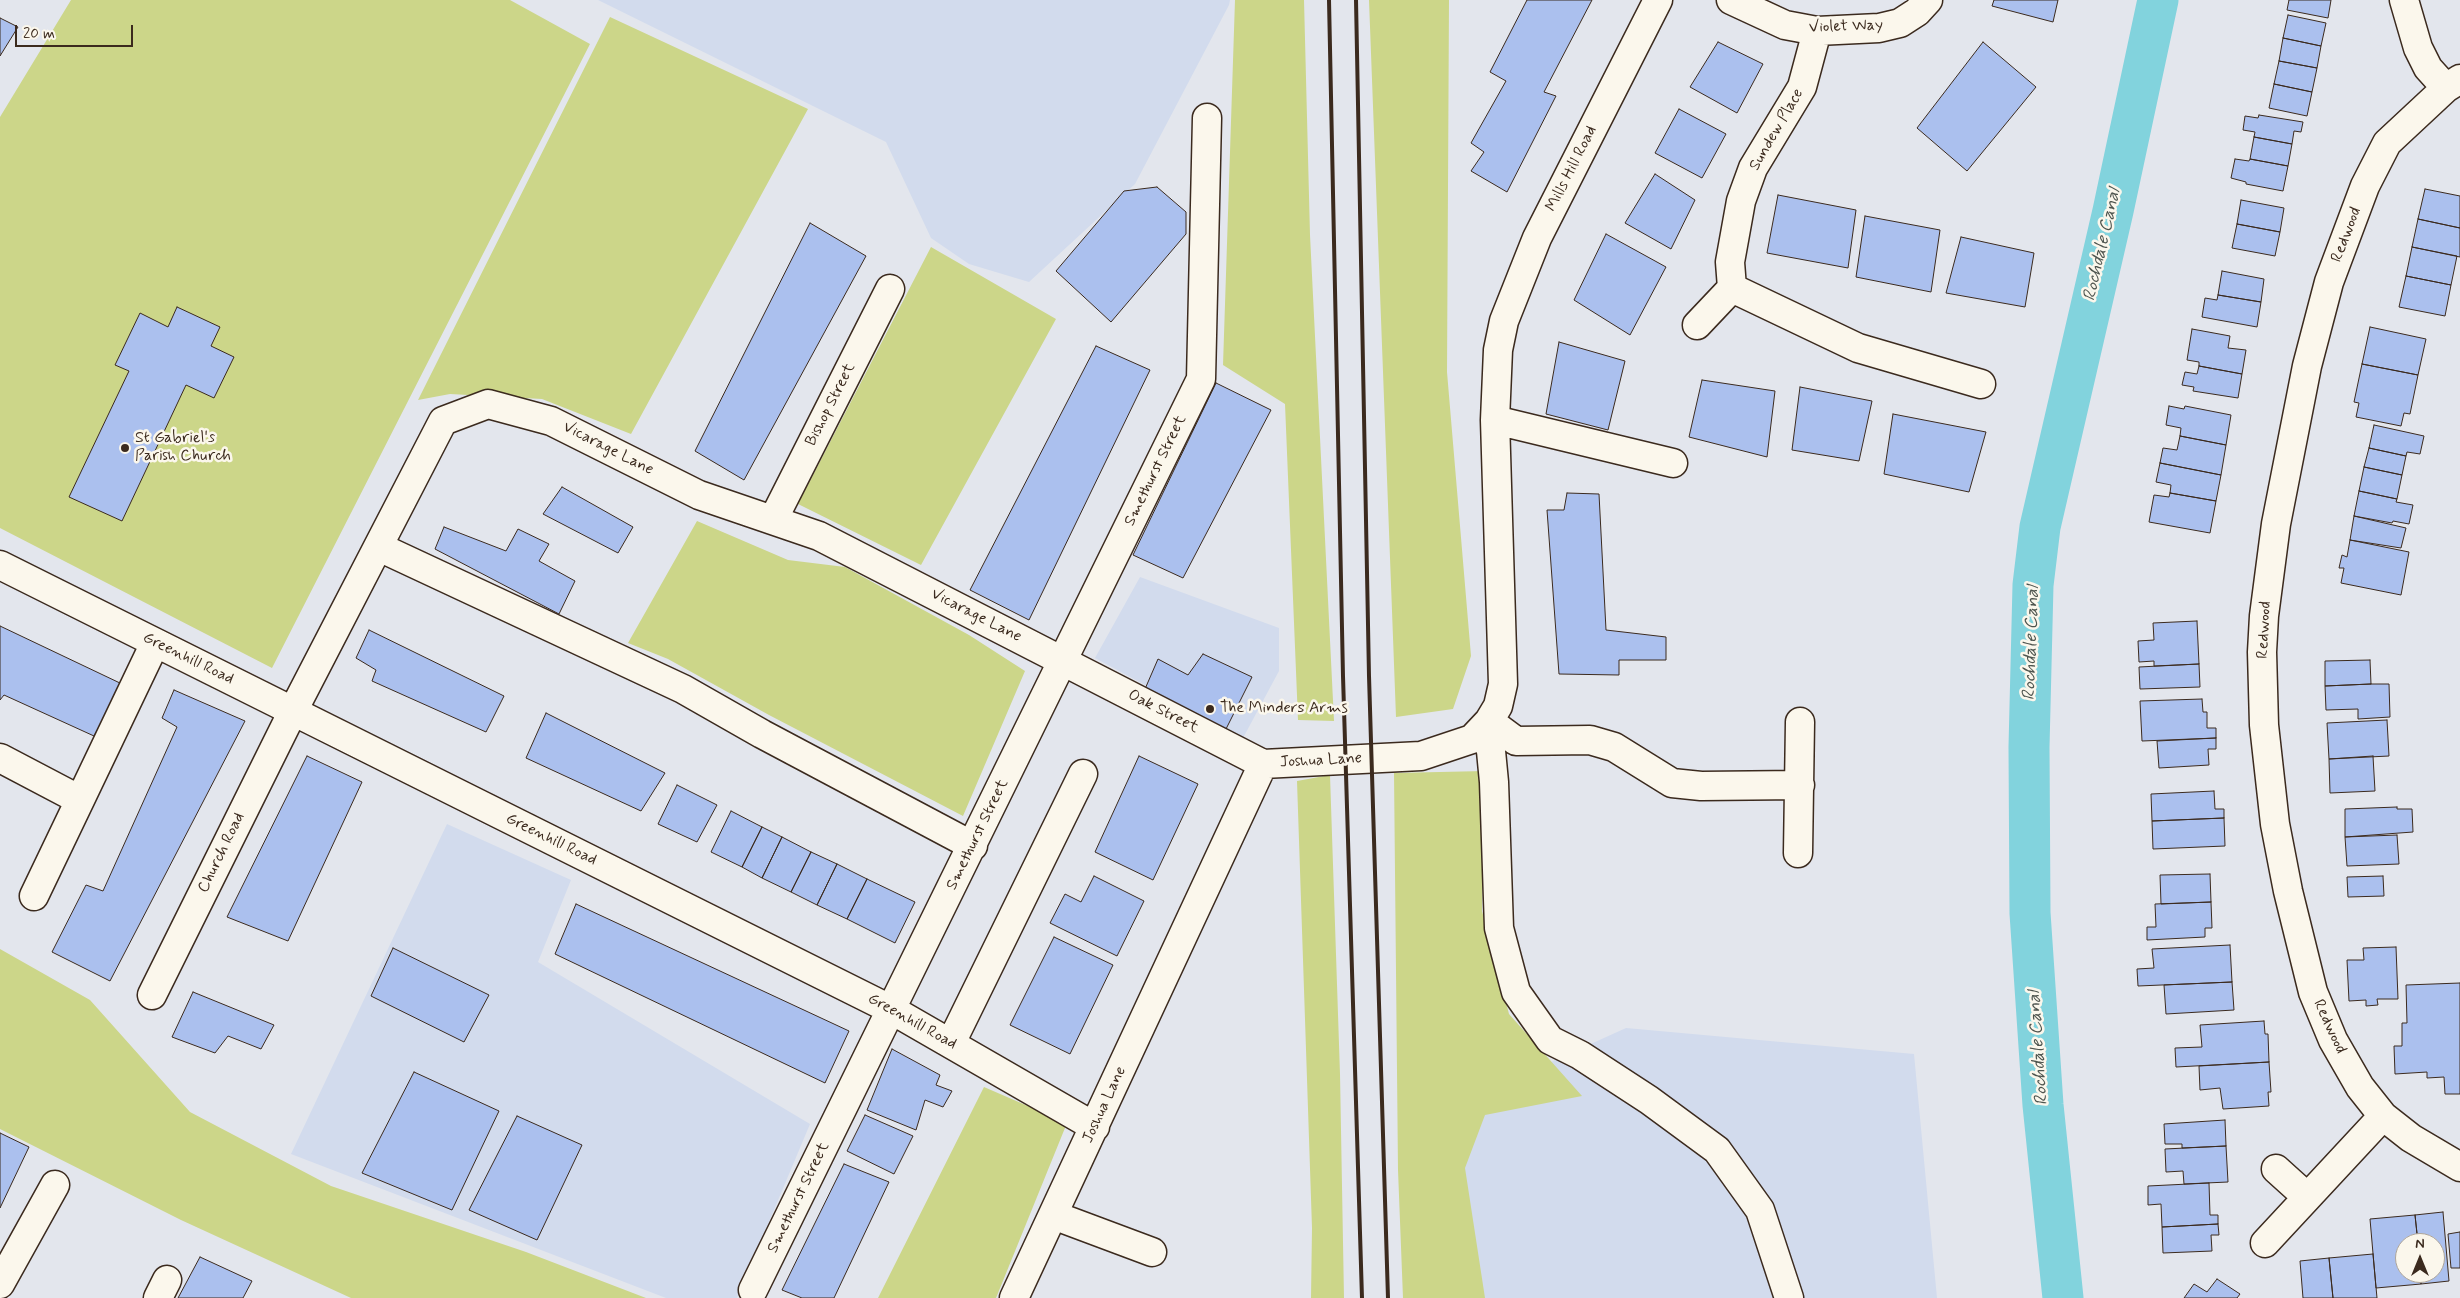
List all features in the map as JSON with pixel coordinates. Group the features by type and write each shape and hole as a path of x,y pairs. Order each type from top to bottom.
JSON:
{"street":[{"name":"Mills Hill Road","path":"1499,344 1504,321 1537,238 1658,0"},
{"name":"Violet Way","path":"1730,0 1785,25 1817,30 1879,28 1900,23 1917,12 1928,0"},
{"path":"2404,0 2418,48 2428,68 2453,83"},
{"name":"Sundew Place","path":"1732,288 1730,262 1741,201 1753,168 1802,86 1817,30"},
{"name":"Redwood","path":"2453,83 2387,143 2365,186 2329,282 2305,375 2276,524 2264,616 2262,652 2264,725 2275,824 2288,891 2312,992 2333,1040 2360,1087 2383,1116 2411,1138 2460,1167"},
{"name":"Smethurst Street","path":"753,1290 1064,661 1201,379 1207,118"},
{"path":"1697,326 1732,288 1858,348 1981,384"},
{"name":"Bishop Street","path":"773,520 890,289"},
{"name":"Joshua Lane","path":"1014,1298 1263,764 1421,756 1472,739 1486,724 1498,706 1503,684 1495,420 1499,344"},
{"name":"Vicarage Lane","path":"293,711 444,420 488,404 551,420 699,495 819,536 1064,661"},
{"path":"1495,420 1673,463"},
{"path":"379,548 683,689 762,734 973,846"},
{"name":"Greenhill Road","path":"0,565 892,1010 1095,1127"},
{"path":"34,896 155,642"},
{"name":"Oak Street","path":"1064,661 1263,764"},
{"name":"Church Road","path":"152,995 293,711"},
{"path":"1798,854 1800,722"},
{"path":"1486,724 1516,741 1590,740 1614,747 1672,782 1701,786 1800,785"},
{"path":"1486,724 1494,782 1499,928 1516,992 1550,1040 1580,1055 1642,1095 1716,1150 1760,1210 1789,1298"},
{"path":"0,758 80,800"},
{"path":"951,1043 1082,774"},
{"path":"2265,1244 2383,1116"},
{"path":"2276,1169 2308,1197"},
{"path":"0,1284 55,1185"},
{"path":"1053,1215 1152,1252"}],"shaded area":[{"path":"598,0 1230,0 1135,184 1029,282 969,264 931,238 886,142"},
{"path":"1140,577 1279,628 1279,671 1243,738 1095,658"},
{"path":"447,824 571,880 538,962 810,1124 737,1298 666,1298 291,1154"},
{"path":"1626,1028 1914,1054 1937,1298 1441,1298 1456,1105"}],"green space":[{"path":"71,0 510,0 590,44 272,668 0,528 0,117"},
{"path":"1235,0 1304,0 1310,235 1334,721 1298,720 1285,404 1223,365"},
{"path":"1369,0 1449,0 1447,372 1471,656 1453,709 1396,717"},
{"path":"610,17 808,109 631,434 542,399 450,394 418,400"},
{"path":"931,247 1056,319 921,565 798,504"},
{"path":"697,521 788,560 845,567 969,635 1025,671 963,816 769,715 668,659 628,643"},
{"path":"1485,771 1482,911 1509,1014 1582,1096 1485,1115 1465,1168 1485,1298 1403,1298 1398,1170 1394,773"},
{"path":"1330,775 1340,1074 1344,1298 1311,1298 1312,1228 1297,781"},
{"path":"0,949 90,1000 190,1112 331,1186 526,1252 646,1298 351,1298 181,1220 0,1129"},
{"path":"984,1087 1067,1123 996,1298 878,1298"}],"building":[{"path":"1527,0 1592,0 1544,92 1556,96 1507,192 1471,171 1484,152 1471,143 1506,81 1490,72"},
{"path":"1994,0 2058,0 2053,22 1992,6"},
{"path":"2289,0 2331,0 2328,18 2287,10"},
{"path":"2288,15 2326,23 2321,46 2283,38"},
{"path":"0,18 18,27 0,56"},
{"path":"2283,38 2321,46 2317,68 2279,61"},
{"path":"1718,42 1763,64 1737,113 1690,87"},
{"path":"1983,42 2036,87 1967,171 1917,128"},
{"path":"2279,61 2317,68 2312,92 2274,84"},
{"path":"2274,84 2312,92 2307,116 2269,108"},
{"path":"1679,109 1726,134 1702,178 1655,153"},
{"path":"2259,115 2303,122 2301,132 2294,131 2292,144 2254,137 2255,132 2243,130 2245,116 2258,118"},
{"path":"2254,137 2292,144 2288,166 2250,159"},
{"path":"2235,159 2249,161 2250,159 2288,166 2283,191 2246,184 2246,182 2231,178"},
{"path":"1655,174 1695,200 1671,249 1625,223"},
{"path":"1157,187 1186,212 1186,234 1111,322 1056,271 1124,191"},
{"path":"2425,189 2460,196 2460,228 2418,219"},
{"path":"1778,195 1856,210 1848,268 1767,253"},
{"path":"2241,200 2284,208 2280,232 2237,224"},
{"path":"1865,216 1940,230 1931,292 1856,277"},
{"path":"2418,219 2460,228 2460,257 2412,247"},
{"path":"810,223 866,256 744,480 695,451"},
{"path":"2237,224 2280,232 2275,256 2232,248"},
{"path":"1606,234 1666,267 1630,335 1574,300"},
{"path":"1961,237 2034,253 2025,307 1946,293"},
{"path":"2412,247 2457,256 2451,285 2406,276"},
{"path":"2222,271 2264,279 2261,302 2218,295"},
{"path":"2406,276 2451,285 2445,316 2399,307"},
{"path":"2218,295 2261,302 2257,327 2202,317 2205,298 2217,300"},
{"name":"St Gabriel's Parish Church","path":"177,307 220,327 211,346 234,357 214,398 186,385 122,521 69,497 129,371 115,365 140,313 168,327"},
{"path":"2370,327 2426,339 2418,375 2362,364"},
{"path":"2192,329 2230,336 2228,348 2246,350 2242,374 2199,366 2199,362 2187,360"},
{"path":"1559,342 1625,361 1608,430 1546,414"},
{"path":"1096,346 1150,370 1029,620 970,590"},
{"path":"2362,364 2418,375 2410,414 2404,413 2401,426 2356,417 2359,403 2354,402"},
{"path":"2199,366 2242,374 2238,398 2193,391 2194,387 2182,385 2185,372 2197,374"},
{"path":"1702,380 1775,391 1767,457 1689,437"},
{"path":"1216,383 1271,410 1183,578 1133,555"},
{"path":"1800,387 1872,401 1859,461 1792,450"},
{"path":"2169,406 2184,409 2185,406 2231,415 2226,445 2180,436 2181,428 2166,425"},
{"path":"1893,414 1986,432 1969,492 1884,474"},
{"path":"2374,425 2424,436 2420,454 2407,452 2406,456 2369,448"},
{"path":"2180,436 2226,445 2221,475 2160,463 2163,448 2177,450"},
{"path":"2369,448 2406,456 2402,475 2364,467"},
{"path":"2160,463 2221,475 2216,501 2170,493 2171,485 2156,482"},
{"path":"2364,467 2402,475 2397,499 2359,491"},
{"path":"562,487 633,527 618,553 543,514"},
{"path":"2359,491 2397,499 2396,502 2413,505 2409,524 2354,516"},
{"path":"1567,493 1599,494 1606,630 1666,637 1666,660 1619,660 1619,675 1559,674 1547,510 1564,510"},
{"path":"2170,493 2216,501 2210,533 2149,522 2154,495 2169,497"},
{"path":"2354,516 2406,528 2401,548 2350,540"},
{"path":"444,527 506,551 518,529 549,544 539,561 575,581 559,614 435,549"},
{"path":"2350,540 2409,552 2401,595 2341,583 2344,568 2339,568 2342,555 2347,557"},
{"path":"2197,621 2199,664 2154,666 2154,661 2139,662 2138,641 2154,640 2153,623"},
{"path":"0,626 122,684 94,736 4,695 0,700"},
{"path":"369,630 504,696 486,732 372,681 376,670 356,658"},
{"name":"The Minders Arms","path":"1203,654 1252,677 1226,729 1145,689 1158,659 1188,675"},
{"path":"2370,660 2371,684 2325,686 2325,661"},
{"path":"2199,664 2200,687 2140,689 2139,667"},
{"path":"2389,684 2390,717 2358,719 2358,709 2326,710 2325,686"},
{"path":"174,690 245,721 110,981 52,952 86,885 103,891 177,727 162,718"},
{"path":"2202,699 2203,712 2207,712 2207,728 2216,728 2216,738 2142,741 2140,701"},
{"path":"546,713 665,773 641,811 526,758"},
{"path":"2387,720 2389,756 2329,759 2327,723"},
{"path":"2216,738 2216,749 2208,749 2209,765 2159,768 2157,741"},
{"path":"307,756 362,782 288,941 227,917"},
{"path":"1139,756 1198,784 1153,880 1095,852"},
{"path":"2373,756 2375,791 2330,793 2329,759"},
{"path":"677,785 717,805 697,842 658,824"},
{"path":"2214,791 2215,809 2224,809 2224,818 2152,821 2151,794"},
{"path":"2397,807 2397,809 2412,809 2413,832 2345,837 2345,809"},
{"path":"731,811 762,827 742,867 711,852"},
{"path":"2224,818 2225,846 2153,849 2152,821"},
{"path":"762,827 782,837 762,878 742,867"},
{"path":"2397,835 2399,864 2347,866 2345,837"},
{"path":"782,837 811,852 791,892 762,878"},
{"path":"811,852 837,864 817,905 791,892"},
{"path":"837,864 867,879 847,919 817,905"},
{"path":"2210,874 2211,902 2161,904 2160,875"},
{"path":"1094,876 1144,901 1117,956 1050,923 1065,894 1081,902"},
{"path":"2383,876 2384,896 2348,897 2347,877"},
{"path":"867,879 915,902 895,943 847,919"},
{"path":"2211,902 2212,928 2205,928 2205,937 2147,940 2147,927 2156,927 2155,904"},
{"path":"576,904 849,1031 825,1083 555,954"},
{"path":"1054,937 1113,965 1070,1054 1010,1025"},
{"path":"2230,945 2232,982 2138,986 2137,969 2154,968 2152,949"},
{"path":"2396,947 2398,999 2377,999 2378,1005 2366,1006 2366,1000 2349,1001 2347,960 2364,960 2363,948"},
{"path":"393,948 489,995 464,1042 371,996"},
{"path":"2232,982 2234,1010 2166,1014 2164,985"},
{"path":"2460,983 2460,1094 2445,1094 2444,1077 2427,1078 2427,1072 2395,1074 2394,1046 2402,1046 2402,1023 2407,1023 2406,985"},
{"path":"193,992 274,1025 261,1049 228,1036 215,1053 172,1037"},
{"path":"2264,1021 2265,1034 2268,1034 2269,1062 2176,1067 2175,1048 2202,1047 2200,1025"},
{"path":"892,1049 940,1075 936,1085 952,1091 943,1107 925,1100 916,1130 867,1110"},
{"path":"2269,1062 2271,1092 2268,1092 2269,1106 2223,1109 2220,1088 2200,1090 2199,1066"},
{"path":"414,1072 499,1111 452,1210 362,1173"},
{"path":"865,1115 913,1136 894,1174 847,1151"},
{"path":"517,1116 582,1145 537,1240 469,1210"},
{"path":"2225,1120 2226,1146 2182,1148 2182,1144 2165,1144 2164,1124"},
{"path":"0,1133 29,1147 0,1208"},
{"path":"2226,1146 2228,1182 2184,1184 2183,1171 2166,1172 2165,1149"},
{"path":"844,1164 889,1182 834,1298 802,1298 782,1290"},
{"path":"2209,1183 2210,1215 2218,1215 2218,1224 2162,1227 2161,1204 2148,1205 2148,1186"},
{"path":"2443,1212 2445,1233 2417,1233 2415,1215"},
{"path":"2415,1215 2417,1233 2395,1233 2395,1283 2421,1284 2376,1288 2370,1219"},
{"path":"2218,1224 2219,1235 2211,1235 2212,1251 2163,1253 2162,1227"},
{"path":"2460,1232 2460,1268 2451,1268 2448,1234"},
{"path":"2445,1235 2449,1281 2445,1281"},
{"path":"2373,1254 2377,1298 2333,1298 2329,1258"},
{"path":"200,1257 252,1281 243,1298 178,1298"},
{"path":"2329,1258 2333,1298 2303,1298 2300,1261"},
{"path":"2217,1279 2240,1294 2237,1298 2184,1298 2194,1284 2207,1292"}],"waterway":[{"name":"Rochdale Canal","path":"2063,1298 2043,1105 2030,913 2029,747 2033,585 2040,527 2113,211 2158,0"}],"railway":[{"path":"1329,0 1343,676 1362,1298"},
{"path":"1356,0 1369,676 1388,1298"}],"place":[{"name":"St Gabriel's Parish Church","path":"125,448"},
{"name":"The Minders Arms","path":"1210,709"}]}
